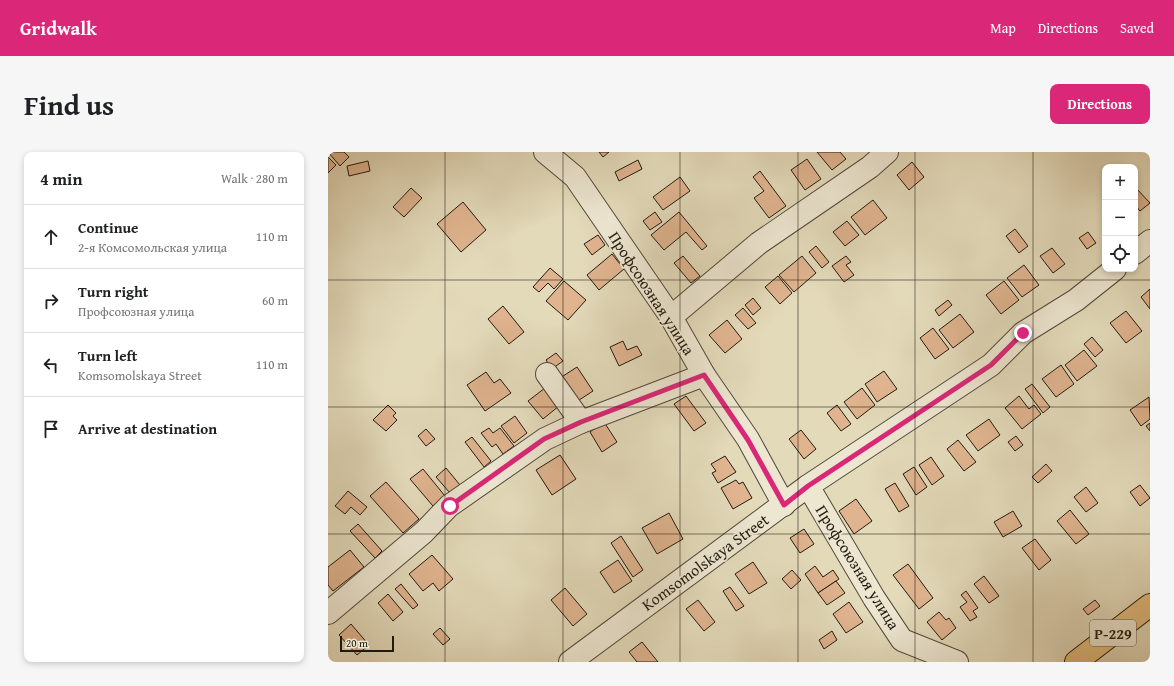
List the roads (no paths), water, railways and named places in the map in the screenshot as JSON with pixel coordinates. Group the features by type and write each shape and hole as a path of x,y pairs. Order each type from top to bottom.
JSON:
{"main road":[{"name":"Р-229","path":"1088,658 1150,605"}],"street":[{"name":"Профсоюзная улица","path":"545,152 575,177 671,317 704,375 748,440 784,505"},
{"path":"671,317 758,243 870,167 887,152"},
{"path":"1138,251 1150,241"},
{"name":"Komsomolskaya Street","path":"570,662 808,486 991,365 1023,333 1076,300 1111,272"},
{"path":"547,374 581,422"},
{"path":"328,613 424,532 450,506 544,439 581,422 704,375"},
{"name":"Профсоюзная улица","path":"808,486 874,598 902,640 957,662"}]}
